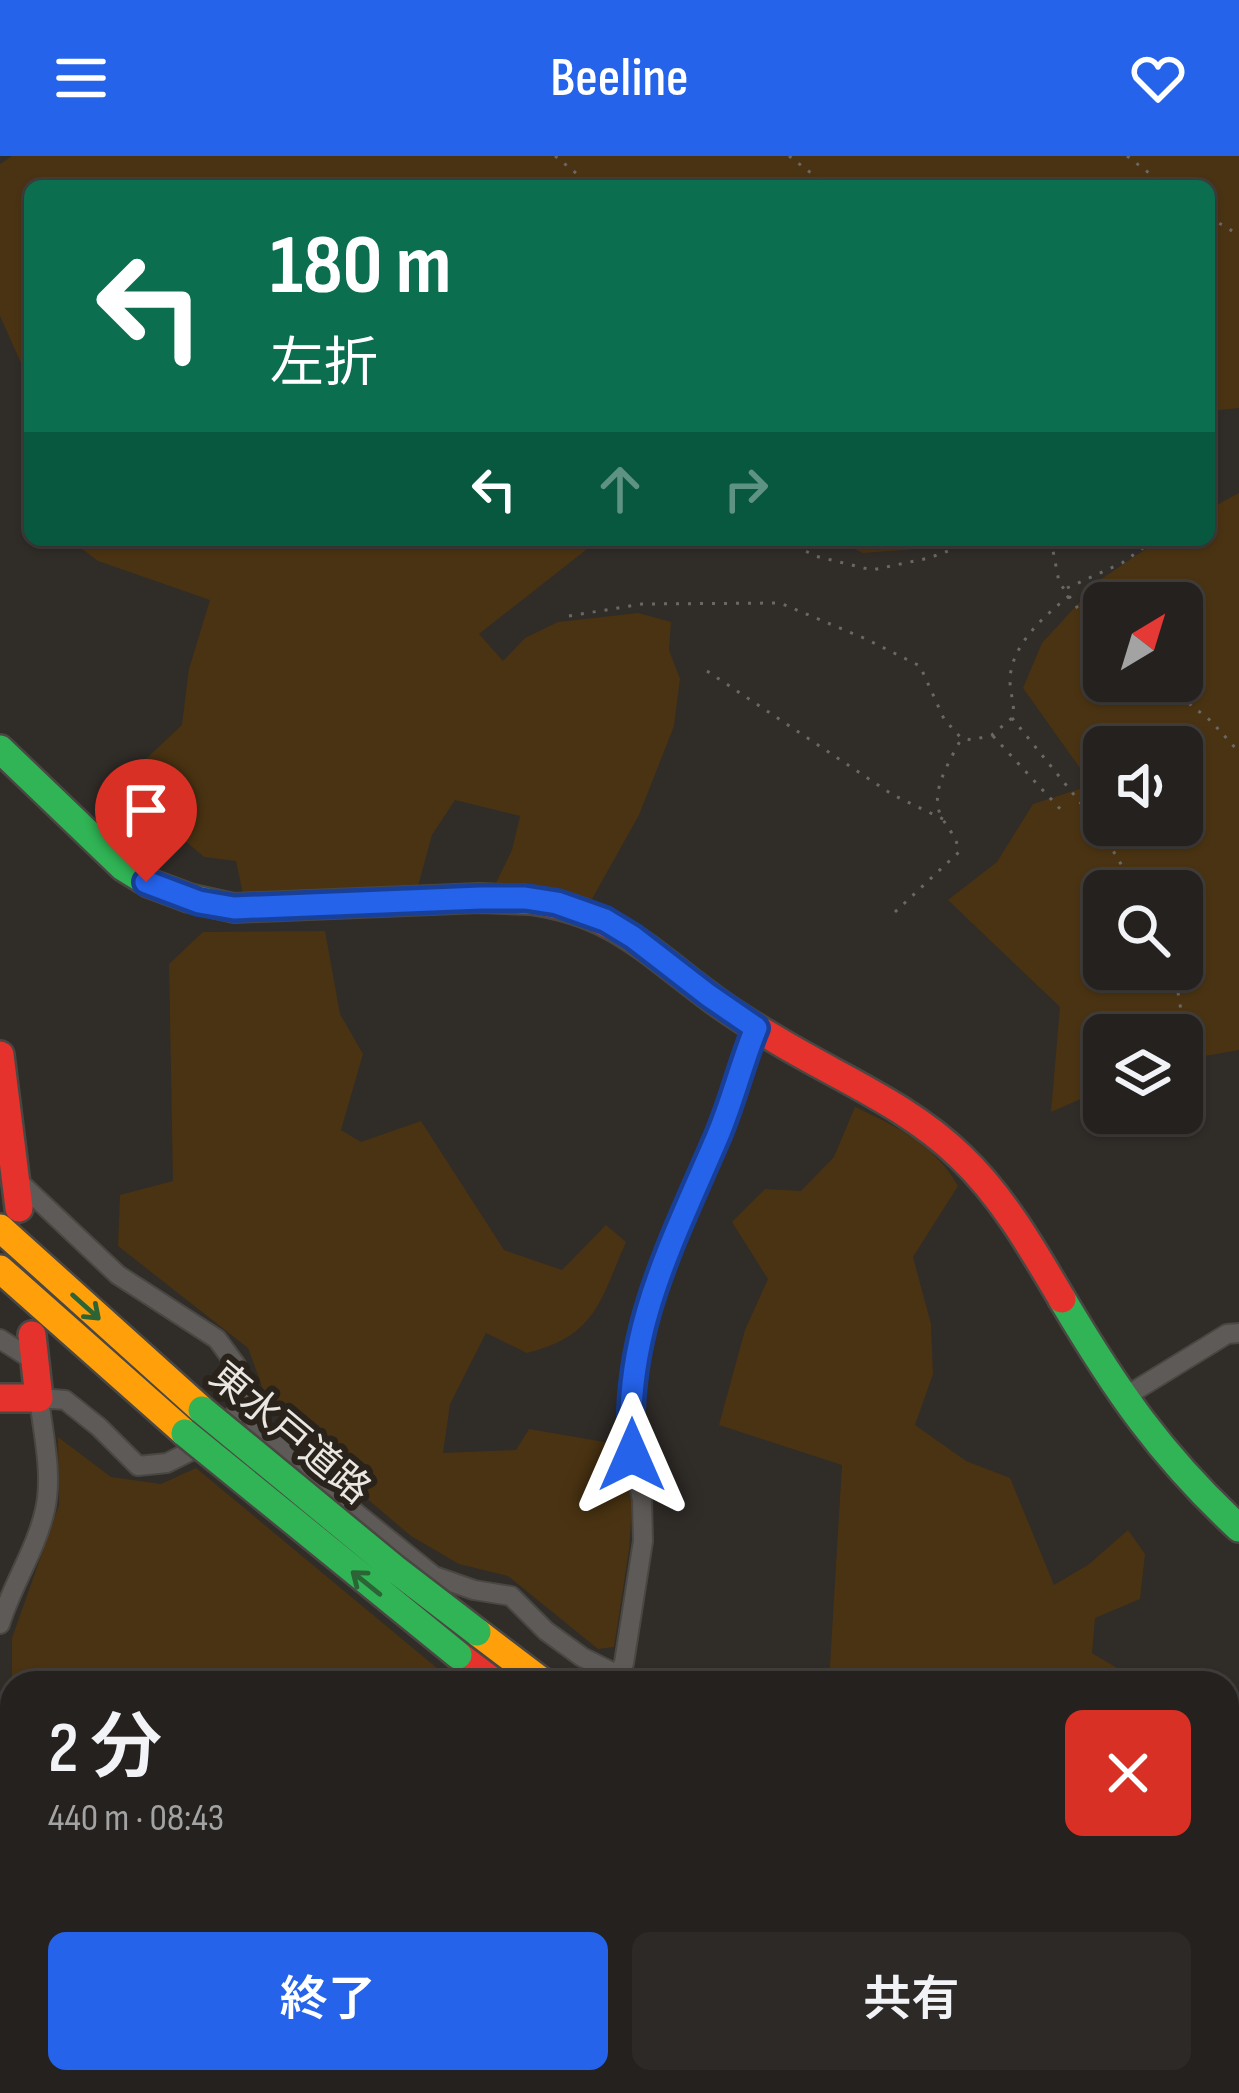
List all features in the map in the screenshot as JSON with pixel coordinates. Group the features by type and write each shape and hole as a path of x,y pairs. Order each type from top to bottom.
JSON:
{"main road":[{"path":"0,749 123,867 172,894 234,908 525,898 557,903 605,920 633,937 756,1028 921,1122 967,1163 1013,1220 1123,1398 1163,1453 1239,1528"},
{"path":"0,1055 9,1218"},
{"name":"東水戸道路","path":"9,1218 202,1409 377,1555 528,1671"},
{"name":"東水戸道路","path":"0,1269 185,1432 376,1592 479,1671"},
{"path":"0,1398 39,1398 34,1348"}],"street":[{"path":"621,1671 643,1540 630,1427 637,1349 656,1280 718,1136 756,1028"},
{"path":"8,1170 118,1275 217,1339 236,1366 244,1402 258,1428 334,1496 434,1576 511,1596 546,1630 605,1671"},
{"path":"1123,1398 1227,1334 1239,1333"},
{"path":"0,1339 34,1348"},
{"path":"0,1624 46,1508 48,1472 39,1398 65,1400 138,1466 167,1463 215,1439 244,1402"}],"path":[{"path":"555,156 585,180"},
{"path":"789,156 819,180"},
{"path":"1127,156 1158,180"},
{"path":"796,546 815,556 872,570 929,558 956,546"},
{"path":"1052,546 1059,582 1083,614"},
{"path":"1065,589 1122,563 1146,546"},
{"path":"568,616 642,604 780,603 920,666 944,719 961,738 973,740 992,735 1012,718 1010,676 1015,659 1037,625 1069,596"},
{"path":"707,671 893,795 943,819"},
{"path":"1187,702 1239,752"},
{"path":"1012,718 1096,822 1125,870"},
{"path":"992,735 1062,811"},
{"path":"895,912 959,852 957,839 936,804 961,738"}],"shaded area":[{"path":"12,156 1239,156 1239,408 1215,410 1215,180 24,180 24,370 0,316 0,164"},
{"path":"1239,493 1239,1050 1203,1056 1203,1014 1083,1014 1083,1098 1051,1112 1060,1007 948,900 997,862 1033,804 1083,788 1083,846 1203,846 1203,726 1083,726 1083,772 1023,688 1042,643 1083,598 1083,702 1203,702 1203,582 1098,582 1150,546 1215,546 1215,506"},
{"path":"78,546 591,546 479,634 503,661 525,638 558,622 638,613 671,622 669,650 680,679 674,726 639,815 592,899 496,883 512,850 520,816 455,800 432,835 418,886 243,894 236,861 204,857 119,784 182,725 189,669 210,600 98,561"},
{"path":"848,546 947,546 945,547 863,553"},
{"path":"325,931 340,1014 363,1054 341,1130 361,1142 421,1121 504,1250 562,1270 606,1225 626,1242 593,1313 568,1337 527,1353 486,1333 450,1404 443,1453 516,1450 529,1429 622,1445 632,1506 614,1647 598,1649 508,1576 459,1564 411,1536 352,1486 263,1389 248,1348 118,1246 120,1195 173,1181 169,964 203,932"},
{"path":"855,1107 926,1148 958,1186 913,1257 931,1324 933,1374 915,1425 966,1461 1010,1478 1054,1585 1088,1565 1128,1530 1145,1554 1140,1599 1095,1618 1092,1653 1122,1671 830,1671 842,1465 719,1425 745,1330 768,1279 732,1222 765,1189 801,1191 834,1157"},
{"path":"58,1437 111,1477 161,1484 196,1468 441,1671 12,1671 12,1638 59,1505"}],"traffic: fast":[{"path":"0,749 123,867 189,898 234,908 530,900"},
{"path":"1062,1299 1142,1421 1186,1475 1239,1528"},
{"path":"202,1410 477,1632"},
{"path":"185,1433 458,1655"}],"traffic: slow":[{"path":"0,1228 202,1410"},
{"path":"0,1269 185,1433"},
{"path":"477,1632 528,1671"}],"traffic: jam":[{"path":"530,900 583,913 625,933 739,1017 918,1122 961,1157 990,1189 1062,1299"},
{"path":"0,1055 19,1208"},
{"path":"0,1398 39,1398 32,1335"},
{"path":"458,1655 479,1671"}],"route":[{"path":"146,882 199,902 234,908 481,898 557,903 605,920 633,937 756,1028 718,1136 679,1220 645,1314 633,1388 632,1455"}]}
